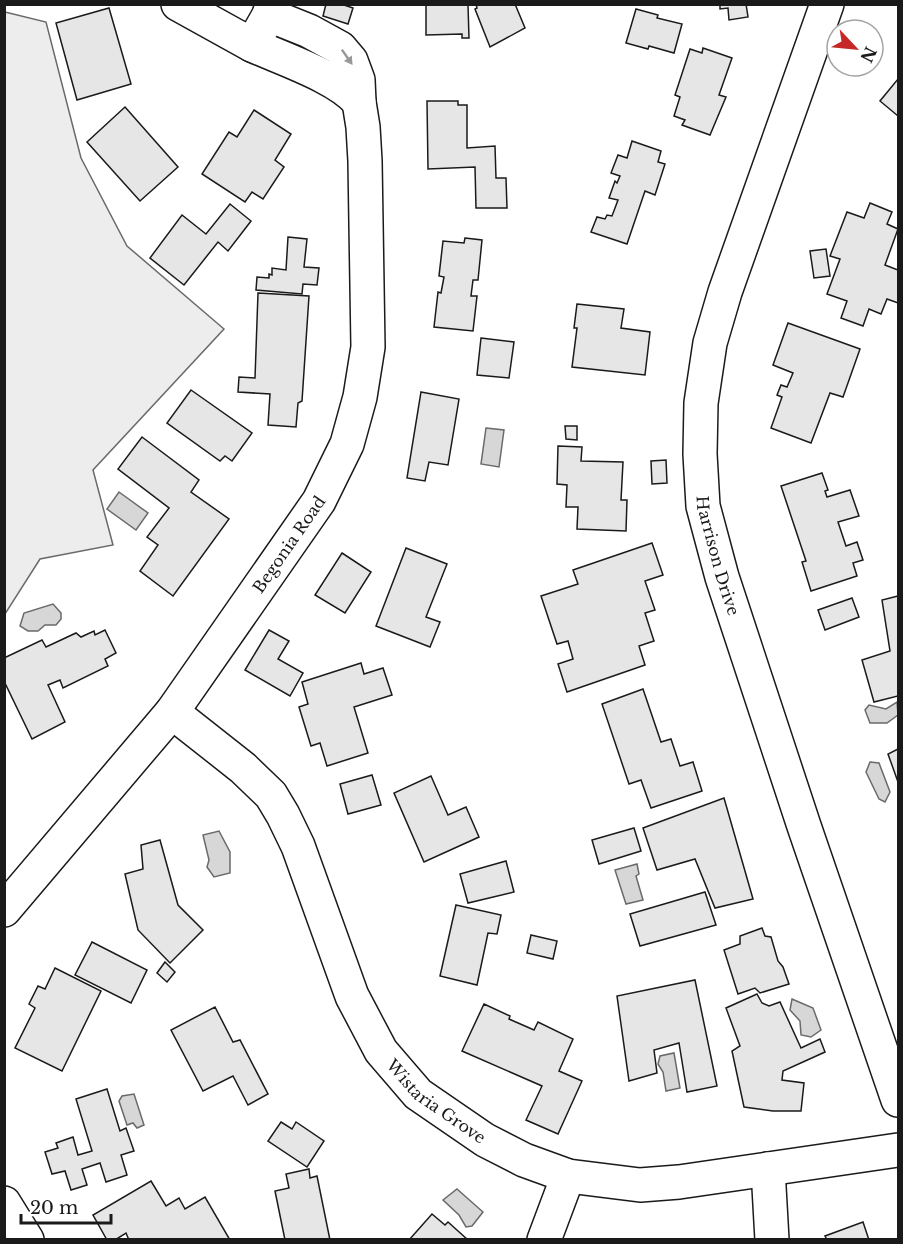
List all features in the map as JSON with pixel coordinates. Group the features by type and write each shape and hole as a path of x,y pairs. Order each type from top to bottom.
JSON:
{"street":[{"path":"178,4 252,45 330,80 351,93 358,102"},
{"name":"Harrison Drive","path":"827,4 725,292 711,343 700,403 703,506 722,577 898,1100"},
{"path":"252,45 270,10"},
{"name":"Begonia Road","path":"4,910 172,712 319,501 347,444 360,397 368,347 365,160 363,127 358,102 358,80 351,61 340,48 270,10"},
{"name":"Wistaria Grove","path":"172,712 243,768 271,795 284,815 298,846 352,996 381,1051 418,1094 485,1140 524,1160 568,1176 640,1185 679,1182 898,1150"},
{"path":"768,1169 772,1239"},
{"path":"544,1239 568,1176"},
{"path":"4,1203 27,1239"}],"shaded area":[{"path":"5,12 46,22 81,158 127,246 224,329 93,470 113,545 40,559 5,614"},
{"path":"486,428 504,430 499,467 481,464"},
{"path":"119,492 148,513 136,530 107,509"},
{"path":"53,604 61,613 61,619 56,625 45,625 38,631 28,631 20,626 24,613"},
{"path":"897,702 898,715 887,723 870,723 865,710 869,705 886,709"},
{"path":"870,762 879,763 890,792 885,802 879,799 866,772"},
{"path":"219,831 230,852 230,873 214,877 207,867 209,860 203,835"},
{"path":"637,864 639,874 636,876 643,900 626,904 615,870"},
{"path":"792,999 813,1008 821,1030 811,1037 801,1035 800,1021 790,1010"},
{"path":"674,1053 680,1088 666,1091 663,1072 658,1064 660,1056"},
{"path":"134,1094 144,1125 137,1128 133,1123 127,1125 119,1101 122,1096"},
{"path":"457,1189 483,1212 472,1226 466,1227 459,1215 443,1200"}],"building":[{"path":"326,4 341,4 353,8 348,24 323,16"},
{"path":"426,4 470,4 468,5 469,38 462,38 462,34 426,35"},
{"path":"476,4 515,4 525,28 490,47 475,9"},
{"path":"720,4 746,4 748,17 729,20 728,8 720,9"},
{"path":"109,8 131,84 77,100 56,23"},
{"path":"636,9 658,15 657,18 682,24 674,53 626,43"},
{"path":"703,48 732,58 719,95 726,97 710,135 682,125 685,120 674,116 680,97 675,95 690,49 702,53"},
{"path":"898,79 898,116 880,101"},
{"path":"427,101 458,101 458,105 467,105 467,148 495,146 496,178 506,178 507,208 476,208 475,167 428,169"},
{"path":"125,107 178,167 140,201 87,142"},
{"path":"254,110 291,134 275,160 284,167 263,199 252,192 245,202 202,174 229,132 237,137"},
{"path":"632,141 661,151 658,162 665,164 655,195 645,191 627,244 591,232 597,217 605,219 607,215 612,216 618,200 609,198 615,181 617,183 620,176 611,173 618,155 627,158"},
{"path":"870,203 892,212 887,224 898,229 885,265 898,270 898,303 887,299 881,314 869,309 863,326 841,318 847,301 827,294 840,259 830,256 847,212 864,218"},
{"path":"230,204 251,221 228,251 218,242 184,285 150,258 182,215 206,234"},
{"path":"288,237 307,239 304,267 319,268 317,285 303,284 302,294 256,290 257,277 269,278 269,274 272,275 272,268 286,270"},
{"path":"465,238 482,240 478,280 473,280 471,296 477,296 473,331 434,327 438,292 441,293 444,277 439,276 443,241 464,243"},
{"path":"826,249 830,276 814,278 810,251"},
{"path":"258,293 309,296 302,401 298,403 296,427 268,425 270,394 238,392 239,377 255,378"},
{"path":"577,304 624,309 621,328 650,332 645,375 572,367 577,328 574,328"},
{"path":"788,323 860,349 843,397 830,393 811,443 771,428 782,397 777,395 781,385 787,387 793,373 773,365"},
{"path":"481,338 514,342 509,378 477,375"},
{"path":"191,390 252,433 232,461 225,456 220,461 167,423"},
{"path":"421,392 459,399 448,465 429,462 425,481 407,478"},
{"path":"565,426 577,426 577,440 566,439"},
{"path":"142,437 199,480 191,492 229,519 173,596 140,571 158,545 147,537 169,508 118,469"},
{"path":"558,446 582,447 581,461 623,462 621,500 627,500 626,531 577,529 578,507 566,507 567,485 557,484"},
{"path":"666,460 667,483 652,484 651,461"},
{"path":"822,473 828,490 825,491 827,497 850,490 859,516 838,522 846,546 857,542 863,560 853,563 857,576 811,591 802,562 806,561 781,486"},
{"path":"652,543 663,575 645,581 655,610 645,613 654,641 639,646 645,665 567,692 558,664 573,659 568,641 557,644 541,596 578,584 573,570"},
{"path":"406,548 447,564 426,617 440,622 430,647 376,626"},
{"path":"342,553 371,572 345,613 315,595"},
{"path":"898,596 898,696 874,702 862,660 890,651 882,600"},
{"path":"852,598 859,617 825,630 818,610"},
{"path":"105,630 116,653 105,659 108,666 63,688 60,680 48,685 65,722 32,739 4,681 4,658 42,640 46,647 76,633 81,637 94,631 95,635"},
{"path":"269,630 289,641 278,659 303,673 290,696 245,670"},
{"path":"361,663 364,674 383,668 392,695 354,707 368,753 327,766 320,743 311,746 299,707 308,704 302,682"},
{"path":"643,689 661,742 671,739 680,766 693,762 702,791 651,808 641,780 629,784 602,704"},
{"path":"898,749 898,782 888,754"},
{"path":"372,775 381,805 348,814 340,784"},
{"path":"431,776 448,815 466,807 479,837 424,862 394,793"},
{"path":"724,798 753,899 715,908 695,859 657,870 643,828"},
{"path":"634,828 641,851 599,864 592,840"},
{"path":"160,840 178,905 203,930 170,963 138,930 125,874 143,869 141,845"},
{"path":"506,861 514,892 468,903 460,874"},
{"path":"705,892 716,925 640,946 630,914"},
{"path":"456,905 501,915 497,934 488,933 477,985 440,976"},
{"path":"762,928 765,936 771,937 778,961 783,967 789,984 760,993 755,988 738,994 724,950 740,944 740,936"},
{"path":"531,935 557,941 553,959 527,953"},
{"path":"92,942 147,970 131,1003 75,975"},
{"path":"165,962 175,972 167,982 157,973"},
{"path":"55,968 101,991 62,1071 15,1048 35,1008 29,1004 38,986 45,989"},
{"path":"695,980 717,1086 687,1092 679,1043 654,1050 657,1073 629,1081 617,996"},
{"path":"757,994 762,1003 769,1006 780,1002 801,1048 820,1039 825,1052 783,1071 782,1080 804,1083 801,1111 773,1111 744,1107 732,1051 740,1046 726,1008"},
{"path":"484,1004 534,1030 538,1022 573,1039 559,1071 582,1081 558,1134 526,1120 542,1086 462,1051"},
{"path":"215,1007 233,1042 240,1040 268,1094 248,1105 233,1076 203,1091 171,1030"},
{"path":"107,1089 120,1131 126,1128 134,1151 121,1155 127,1175 106,1182 100,1163 82,1169 87,1185 71,1190 65,1171 52,1174 45,1152 58,1148 56,1143 73,1137 78,1155 92,1151 76,1099"},
{"path":"281,1122 292,1129 296,1122 324,1141 307,1167 268,1141"},
{"path":"309,1169 310,1178 317,1176 330,1240 285,1240 275,1191 289,1188 286,1174"},
{"path":"151,1181 166,1206 179,1198 185,1209 205,1197 230,1240 129,1240 126,1233 115,1240 107,1240 93,1215"},
{"path":"432,1214 445,1225 448,1222 468,1240 409,1240"},
{"path":"863,1222 869,1240 827,1240 825,1236"}]}
